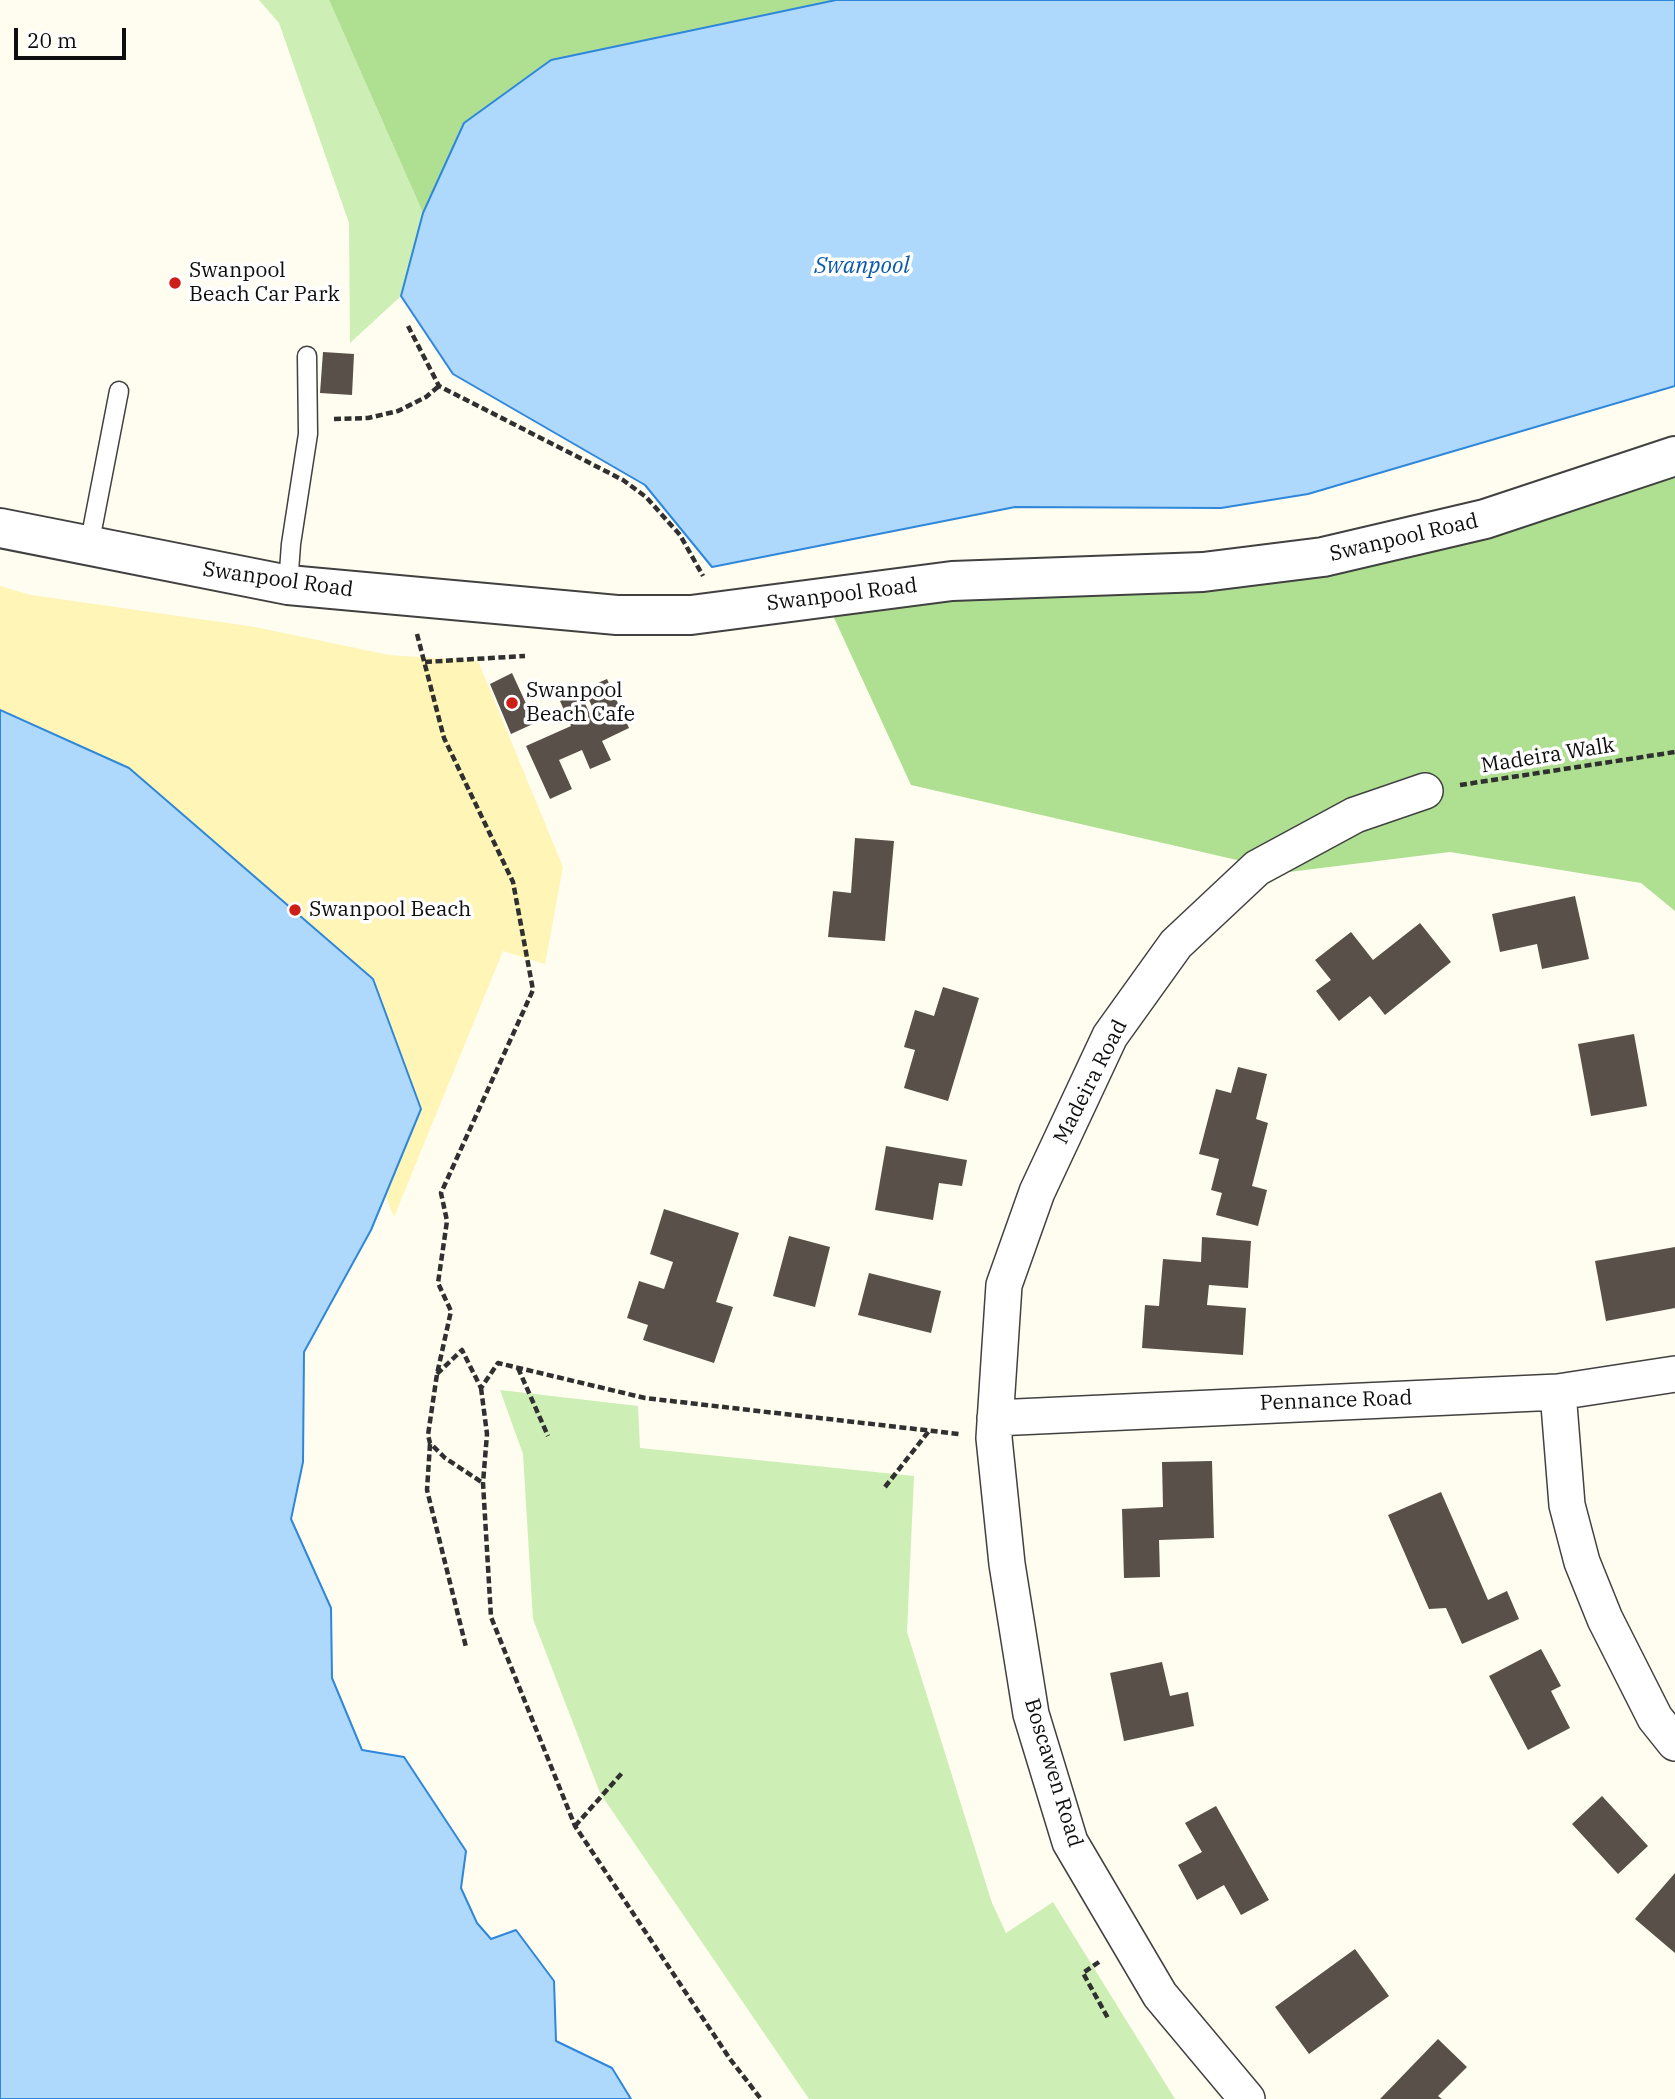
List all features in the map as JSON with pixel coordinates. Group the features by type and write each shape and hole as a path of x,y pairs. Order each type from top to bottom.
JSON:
{"street":[{"name":"Swanpool Road","path":"0,528 288,585 617,615 691,615 952,581 1203,572 1323,557 1486,519 1675,456"},
{"name":"Madeira Road","path":"995,1428 1004,1285 1037,1192 1110,1036 1176,944 1257,868 1355,815 1425,791"},
{"name":"Pennance Road","path":"995,1428 1558,1392 1675,1374"},
{"path":"1558,1392 1567,1505 1582,1562 1605,1619 1655,1718 1675,1743"},
{"name":"Boscawen Road","path":"995,1428 1007,1564 1031,1714 1070,1842 1160,1995 1247,2099"}],"lane":[{"path":"288,585 291,544 308,434 307,356"},
{"path":"89,546 119,391"}],"path":[{"path":"408,326 439,386 623,481 646,497 680,535 708,584 716,611"},
{"path":"330,419 368,418 398,411 426,397 439,386"},
{"path":"466,1647 427,1490 430,1443 428,1435 437,1374 451,1311 438,1283 447,1221 441,1194 533,990 513,882 444,738 425,662 525,656"},
{"name":"Madeira Walk","path":"1425,791 1675,752"},
{"path":"437,1374 462,1350 481,1388 487,1434 483,1483 491,1617 575,1826 730,2059 761,2099"},
{"path":"481,1388 498,1363 645,1398 930,1431 995,1428"},
{"path":"517,1367 548,1436"},
{"path":"885,1487 930,1431"},
{"path":"430,1443 445,1458 483,1483"},
{"path":"575,1826 622,1773"},
{"path":"1110,2020 1083,1973 1128,1941"}],"green space":[{"path":"259,0 329,0 423,213 401,296 350,343 349,223 279,23"},
{"path":"329,0 836,0 550,60 464,123 423,213"},
{"path":"1675,456 1675,911 1641,883 1450,852 1289,872 911,785 824,596 1203,572"},
{"path":"500,1390 638,1406 640,1448 914,1476 907,1632 992,1903 1006,1933 1053,1902 1175,2099 809,2099 600,1793 533,1619 523,1454"}],"sand":[{"name":"Swanpool Beach","path":"0,586 31,595 255,627 389,655 478,661 563,867 545,964 503,951 394,1217 376,1173 0,896"}],"water":[{"name":"Swanpool","path":"836,0 1675,0 1675,386 1308,494 1221,508 1015,507 712,567 645,485 453,374 401,296 423,213 464,123 551,60"},
{"path":"0,710 129,768 373,979 421,1109 371,1230 304,1352 303,1462 291,1519 331,1608 332,1678 362,1750 404,1757 466,1851 461,1888 477,1923 491,1939 516,1930 554,1981 556,2041 612,2068 631,2099 0,2099"}],"building":[{"path":"323,352 354,354 352,395 320,393"},
{"name":"Swanpool Beach Cafe","path":"512,673 535,723 511,734 490,684"},
{"path":"607,679 629,728 602,741 611,760 590,769 582,750 559,760 572,789 550,799 526,746 571,726 560,701 580,692 591,717 596,715 584,689"},
{"path":"855,838 894,841 885,941 828,937 833,891 851,893"},
{"path":"1575,896 1589,959 1542,969 1537,944 1500,952 1492,914"},
{"path":"1420,923 1451,962 1385,1015 1370,996 1339,1021 1316,991 1331,980 1315,960 1351,932 1373,960"},
{"path":"943,987 979,998 948,1101 904,1088 915,1050 904,1047 915,1010 934,1016"},
{"path":"1634,1034 1647,1106 1591,1116 1578,1044"},
{"path":"1238,1067 1267,1074 1256,1119 1268,1123 1252,1186 1267,1190 1258,1226 1216,1215 1222,1193 1211,1190 1219,1159 1199,1154 1216,1089 1231,1093"},
{"path":"886,1146 967,1160 962,1186 939,1183 933,1220 875,1210"},
{"path":"664,1209 739,1233 716,1302 733,1307 714,1363 643,1340 648,1325 627,1318 639,1281 664,1289 673,1262 650,1254"},
{"path":"789,1236 830,1247 815,1307 773,1296"},
{"path":"1202,1237 1251,1241 1248,1288 1209,1285 1207,1305 1246,1308 1243,1355 1142,1348 1145,1305 1159,1306 1163,1259 1201,1262"},
{"path":"1675,1247 1675,1308 1606,1321 1595,1261"},
{"path":"869,1273 941,1291 931,1333 858,1315"},
{"path":"1212,1461 1214,1538 1159,1540 1160,1577 1124,1578 1122,1509 1163,1507 1162,1462"},
{"path":"1441,1492 1488,1600 1507,1591 1519,1619 1462,1644 1446,1608 1429,1609 1388,1515"},
{"path":"1541,1649 1561,1686 1551,1691 1570,1728 1528,1750 1489,1676"},
{"path":"1162,1662 1170,1696 1188,1692 1194,1726 1124,1741 1110,1673"},
{"path":"1602,1796 1648,1846 1618,1874 1572,1824"},
{"path":"1216,1806 1269,1900 1241,1915 1224,1885 1197,1900 1178,1865 1202,1852 1185,1823"},
{"path":"1675,1873 1675,1953 1635,1919"},
{"path":"1355,1949 1389,1996 1309,2054 1275,2007"},
{"path":"1438,2039 1467,2067 1438,2096 1442,2099 1380,2099"}],"place":[{"name":"Swanpool Beach Car Park","path":"175,283"},
{"name":"Swanpool Beach Cafe","path":"512,703"},
{"name":"Swanpool Beach","path":"295,910"}]}
